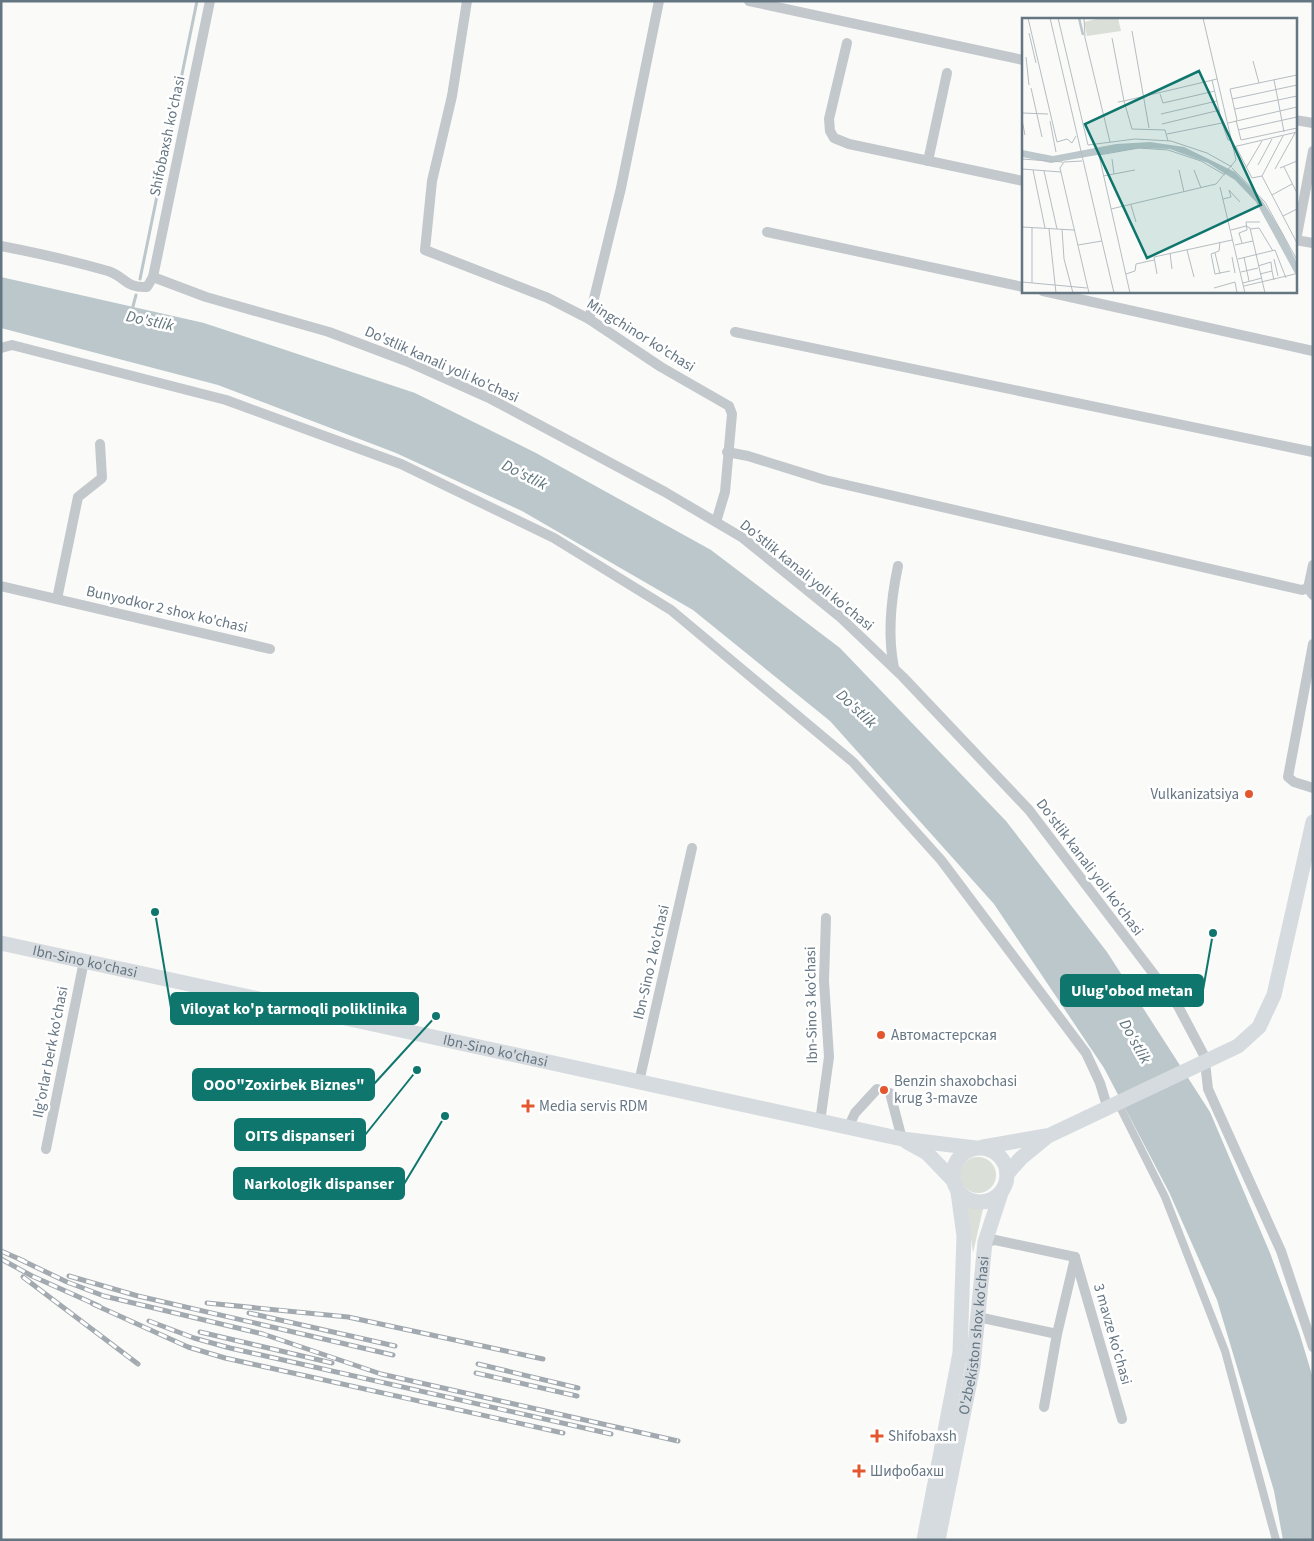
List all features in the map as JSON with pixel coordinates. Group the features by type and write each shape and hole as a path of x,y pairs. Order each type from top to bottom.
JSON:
{"main road":[{"path":"902,1139 927,1154 965,1199 984,1203 994,1199 1001,1193 1006,1184 1008,1174 1021,1158 1048,1136 1245,1042 1259,1027 1269,1009 1308,868 1313,822"},
{"name":"Ibn-Sino ko'chasi","path":"1,943 902,1139"},
{"path":"955,1186 955,1162 968,1150 1048,1136"},
{"path":"902,1139 991,1150 1005,1164 1008,1174"},
{"name":"O'zbekiston shox ko'chasi","path":"924,1540 960,1353 964,1236 955,1186"},
{"name":"O'zbekiston shox ko'chasi","path":"938,1540 974,1366 985,1242 1001,1193"}],"street":[{"name":"Shifobaxsh ko'chasi","path":"153,277 210,1"},
{"name":"Mingchinor ko'chasi","path":"467,1 452,96 432,181 425,250 548,298 589,319 662,367 729,406 732,414 727,452 725,492 716,522"},
{"path":"589,319 620,188 659,1"},
{"path":"749,1 1022,60"},
{"path":"847,43 829,120 830,131 834,138 849,144 1022,181"},
{"path":"928,161 947,74"},
{"path":"1296,120 1313,123"},
{"path":"1313,151 1296,240 1313,243"},
{"path":"767,232 1022,287"},
{"path":"1,246 115,274 135,287 147,286 153,277"},
{"name":"Do'stlik kanali yoli ko'chasi","path":"153,277 206,297 329,332 423,369 491,399 743,538 832,610 895,669 1029,810 1178,1006 1202,1063"},
{"path":"1048,292 1313,351"},
{"path":"735,332 1313,452"},
{"path":"1,348 12,345 226,400 401,464 554,538 671,610 853,762 941,860 1086,1053 1100,1083 1165,1197 1226,1352 1276,1540"},
{"path":"57,599 78,498 102,478 100,444"},
{"path":"727,452 748,456 825,480 1310,592 1313,565"},
{"path":"895,669 890,649 892,594 898,566"},
{"name":"Bunyodkor 2 shox ko'chasi","path":"1,586 270,649"},
{"path":"1313,644 1288,776 1294,782 1313,788"},
{"name":"Ibn-Sino 2 ko'chasi","path":"639,1082 692,848"},
{"name":"Ibn-Sino 3 ko'chasi","path":"820,1122 829,1057 824,981 826,918"},
{"name":"Ilg'orlar berk ko'chasi","path":"46,1148 84,961"},
{"path":"1202,1063 1208,1089 1281,1251 1313,1346"},
{"path":"848,1128 855,1113 877,1089"},
{"path":"890,1094 902,1139"},
{"path":"985,1242 995,1240 1075,1257"},
{"name":"3 mavze ko'chasi","path":"1044,1407 1057,1334 1075,1257"},
{"name":"3 mavze ko'chasi","path":"1075,1257 1122,1420"},
{"path":"978,1317 1057,1334"}],"shaded area":[{"path":"978,1157 985,1158 991,1162 995,1168 995,1182 991,1188 985,1192 978,1193 971,1192 965,1188 961,1182 960,1175 961,1168 965,1162 971,1158"},
{"path":"967,1206 983,1209 973,1253"}],"water":[{"name":"Do'stlik","path":"1,277 204,323 415,393 536,453 711,550 840,648 1006,821 1107,952 1210,1112 1270,1253 1299,1332 1313,1378 1313,1540 1283,1540 1274,1491 1217,1300 1169,1192 1104,1068 994,904 830,721 693,610 522,511 396,453 218,385 1,328"}],"waterway":[{"path":"140,279 197,1"},
{"name":"Do'stlik","path":"132,310 136,295"}],"railway":[{"path":"1,1251 24,1261"},
{"path":"1,1259 32,1276 99,1306"},
{"path":"19,1259 67,1282 104,1296 263,1334 381,1374 678,1441"},
{"path":"69,1276 138,1296 393,1355"},
{"path":"23,1277 138,1364"},
{"path":"207,1303 348,1317 543,1359"},
{"path":"93,1304 188,1347 225,1358 563,1433"},
{"path":"249,1313 395,1346"},
{"path":"149,1321 194,1338 230,1348 611,1434"},
{"path":"200,1332 332,1363"},
{"path":"478,1364 578,1388"},
{"path":"476,1373 577,1396"}],"place":[{"name":"Vulkanizatsiya","path":"1249,794"},
{"name":"Viloyat ko'p tarmoqli poliklinika","path":"155,912"},
{"name":"Ulug'obod metan","path":"1213,933"},
{"name":"OOO\"Zoxirbek Biznes\"","path":"436,1016"},
{"name":"Автомастерская","path":"881,1035"},
{"name":"OITS dispanseri","path":"417,1070"},
{"name":"Benzin shaxobchasi krug 3-mavze","path":"884,1090"},
{"name":"Media servis RDM","path":"528,1106"},
{"name":"Narkologik dispanser","path":"445,1116"},
{"name":"Shifobaxsh","path":"877,1436"},
{"name":"Шифобахш","path":"859,1471"}]}
